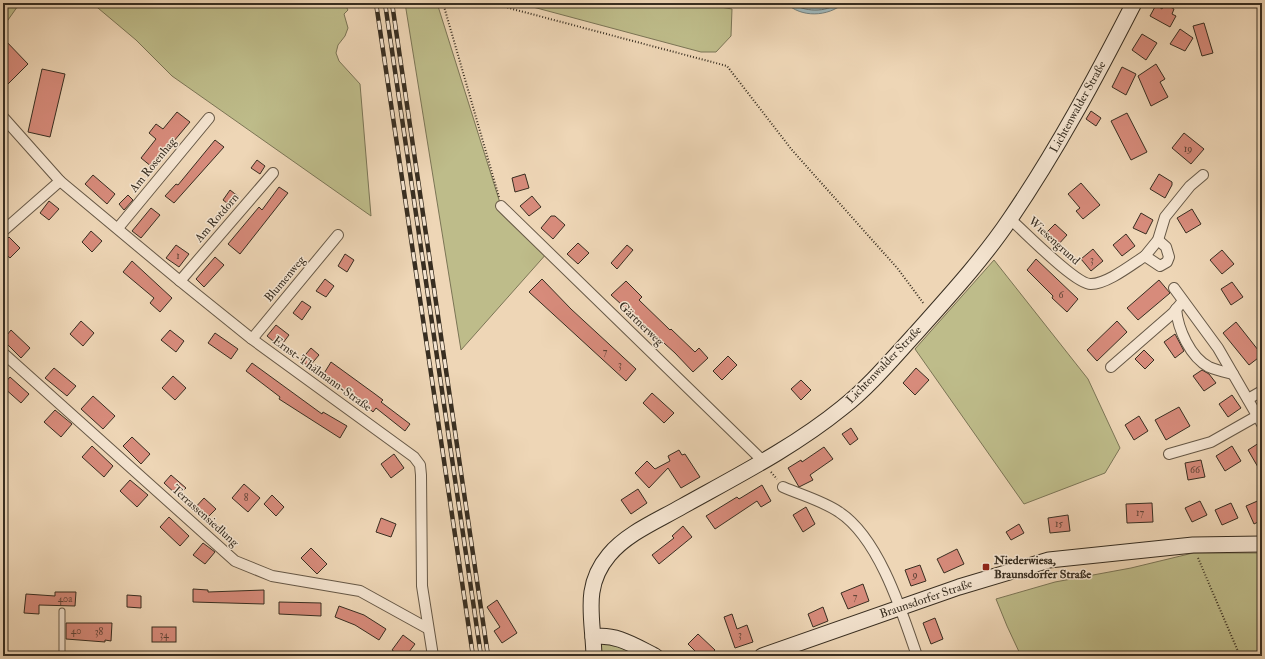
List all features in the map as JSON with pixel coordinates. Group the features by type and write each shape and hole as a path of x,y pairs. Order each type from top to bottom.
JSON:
{"main road":[{"name":"Lichtenwalder Straße","path":"594,656 590,610 592,584 596,574 611,552 642,529 763,461 804,436 843,408 872,382 990,247 1010,219 1070,125 1134,3"},
{"name":"Braunsdorfer Straße","path":"762,656 974,583 1049,560 1193,545 1262,544"},
{"path":"593,638 603,636 621,639 655,656"}],"street":[{"name":"Ernst-Thälmann-Straße","path":"3,117 60,181 180,281 252,339 414,457 420,465 422,586 427,628 433,656"},
{"name":"Am Rosenhag","path":"118,228 209,118"},
{"name":"Am Rotdorn","path":"180,281 273,173"},
{"name":"Wiesengrund","path":"1010,219 1074,277 1090,285 1104,281 1145,256 1158,240 1165,217 1190,186 1203,175"},
{"path":"3,231 60,181"},
{"name":"Gärtnerweg","path":"501,206 763,461"},
{"name":"Blumenweg","path":"252,339 338,235"},
{"path":"1145,256 1160,266 1167,262 1169,256 1166,247 1158,240"},
{"path":"1174,288 1180,305 1180,326 1184,336 1200,361 1210,367 1233,374"},
{"path":"1111,367 1180,305"},
{"path":"1169,454 1211,442 1260,420 1218,348 1180,305"},
{"name":"Terrassensiedlung","path":"3,353 235,561 272,576 360,591 427,628"},
{"path":"1248,399 1262,391"},
{"path":"783,486 839,512 857,529 870,545 900,608 917,656"}],"lane":[{"path":"62,611 62,656"}],"path":[{"path":"443,3 501,206"},
{"path":"490,3 727,66 792,150 898,269 933,314"},
{"path":"763,461 783,486"},
{"path":"1193,545 1240,656"}],"shaded area":[{"path":"3,3 20,3 3,27"},
{"path":"92,3 344,3 348,10 344,14 348,28 345,36 338,45 336,53 339,61 360,84 371,216 172,76 136,40"},
{"path":"405,3 437,3 501,206 548,252 461,350"},
{"path":"518,3 697,3 732,9 731,36 716,52 701,52"},
{"path":"994,260 1088,379 1120,448 1105,473 1024,504 915,349"},
{"path":"1193,553 1262,553 1262,656 1021,656 996,599 1055,582 1131,568"},
{"path":"603,636 655,656 594,656"}],"water":[{"path":"786,3 844,3 838,8 815,14 799,11"}],"building":[{"path":"1165,4 1174,9 1172,14 1176,16 1170,27 1150,16 1156,5 1162,9"},
{"path":"1204,23 1213,53 1202,56 1193,26"},
{"path":"1180,29 1193,38 1185,51 1170,44"},
{"path":"1142,34 1157,43 1146,60 1132,50"},
{"path":"3,38 28,64 3,89"},
{"path":"1156,64 1165,79 1160,82 1168,97 1151,106 1138,76"},
{"path":"1122,67 1136,74 1126,95 1112,87"},
{"path":"42,69 65,74 50,137 28,132"},
{"path":"1091,111 1101,118 1096,126 1086,119"},
{"path":"177,112 190,122 152,167 141,158 156,139 149,133 156,124 163,129"},
{"path":"1127,113 1147,152 1131,160 1111,121"},
{"path":"1184,133 1204,149 1191,164 1172,148"},
{"path":"215,140 224,147 174,203 165,196 176,184 178,185"},
{"path":"257,160 265,166 260,174 251,168"},
{"path":"525,174 529,188 515,192 512,178"},
{"path":"1159,174 1172,182 1172,185 1165,198 1150,189"},
{"path":"93,175 115,194 107,204 85,184"},
{"path":"1081,183 1100,205 1083,219 1076,211 1080,208 1068,194"},
{"path":"279,187 288,193 240,254 228,244 259,207 262,210"},
{"path":"230,190 239,197 232,207 223,200"},
{"path":"128,195 133,200 124,210 119,204"},
{"path":"532,196 541,207 529,216 520,206"},
{"path":"49,201 59,209 49,220 40,213"},
{"path":"151,208 160,215 141,238 132,231"},
{"path":"1192,209 1201,224 1186,233 1177,218"},
{"path":"1141,213 1153,220 1146,234 1133,228"},
{"path":"551,216 555,216 565,225 553,239 541,228"},
{"path":"1055,224 1067,235 1057,246 1045,234"},
{"path":"91,231 102,241 92,252 82,242"},
{"path":"1126,234 1135,246 1122,256 1113,245"},
{"path":"9,237 20,248 10,258 3,252 3,243"},
{"path":"578,243 589,253 578,264 567,254"},
{"path":"176,245 189,254 179,267 166,258"},
{"path":"627,245 633,250 617,269 611,263"},
{"path":"1093,249 1103,261 1091,271 1081,259"},
{"path":"1222,250 1234,264 1222,274 1210,260"},
{"path":"345,254 354,260 347,272 338,266"},
{"path":"215,257 224,265 204,287 196,279"},
{"path":"1036,259 1078,299 1067,312 1052,298 1053,296 1027,270"},
{"path":"132,261 172,298 160,312 150,303 154,298 123,272"},
{"path":"325,279 334,286 326,297 316,291"},
{"path":"542,279 571,309 636,369 626,381 529,292"},
{"path":"1159,280 1170,293 1138,320 1127,308"},
{"path":"626,281 642,297 639,300 670,330 671,329 695,352 699,348 708,358 693,372 675,353 611,295"},
{"path":"1232,282 1243,297 1231,305 1221,289"},
{"path":"302,301 311,307 302,320 293,313"},
{"path":"81,321 94,333 83,346 70,334"},
{"path":"1117,321 1127,332 1097,361 1087,350"},
{"path":"1236,322 1262,355 1249,365 1223,333"},
{"path":"276,325 289,335 280,347 267,336"},
{"path":"11,330 30,348 21,358 3,340"},
{"path":"170,330 184,341 176,352 161,340"},
{"path":"215,333 238,349 231,359 208,343"},
{"path":"1175,334 1184,351 1175,358 1164,342"},
{"path":"311,348 319,355 309,367 301,360"},
{"path":"1144,350 1154,360 1145,369 1135,359"},
{"path":"728,356 737,365 722,380 713,371"},
{"path":"331,362 383,400 381,402 410,424 405,431 376,408 373,412 354,395 353,397 323,375"},
{"path":"252,363 322,414 323,412 347,426 340,438 279,399 280,397 246,371"},
{"path":"54,368 76,386 67,396 45,378"},
{"path":"916,368 929,380 915,395 903,383"},
{"path":"1202,370 1209,374 1216,383 1204,391 1193,376"},
{"path":"173,376 186,388 175,400 162,388"},
{"path":"10,377 29,394 21,403 3,387"},
{"path":"801,380 811,390 801,400 791,389"},
{"path":"652,393 674,413 664,423 643,403"},
{"path":"1232,395 1241,408 1228,417 1219,404"},
{"path":"93,396 115,416 103,429 81,409"},
{"path":"1179,407 1190,426 1166,440 1155,420"},
{"path":"55,410 72,424 61,437 44,422"},
{"path":"1139,416 1148,431 1134,440 1125,425"},
{"path":"851,428 858,439 850,445 842,434"},
{"path":"132,437 150,454 141,464 123,446"},
{"path":"1262,441 1262,474 1248,450"},
{"path":"92,446 113,466 104,477 82,457"},
{"path":"1232,446 1241,461 1225,471 1216,456"},
{"path":"824,447 833,459 810,475 813,480 799,487 788,468 801,460 802,462"},
{"path":"679,450 682,455 685,454 700,477 681,488 668,468 649,488 635,473 647,461 655,469 670,461 668,456"},
{"path":"394,454 404,468 391,478 381,464"},
{"path":"1201,460 1205,477 1188,480 1185,463"},
{"path":"171,475 186,488 178,496 164,483"},
{"path":"130,480 148,495 137,507 120,491"},
{"path":"244,484 260,498 248,512 232,498"},
{"path":"762,485 771,501 761,507 757,501 715,529 706,516 737,497 739,499"},
{"path":"638,489 647,503 631,514 621,500"},
{"path":"272,495 284,507 276,516 264,504"},
{"path":"204,498 216,509 205,520 193,510"},
{"path":"1262,499 1262,520 1254,524 1246,506"},
{"path":"1200,501 1207,515 1192,522 1185,508"},
{"path":"1152,503 1153,522 1127,523 1126,504"},
{"path":"1231,503 1238,518 1222,525 1215,510"},
{"path":"806,507 815,524 803,532 793,515"},
{"path":"1068,515 1070,531 1050,533 1048,518"},
{"path":"169,517 189,536 180,546 160,527"},
{"path":"381,518 396,524 391,537 376,532"},
{"path":"1019,524 1024,533 1011,540 1006,532"},
{"path":"683,526 692,537 659,564 652,555 674,538 672,536"},
{"path":"203,543 215,552 205,564 193,555"},
{"path":"311,548 327,564 317,574 301,558"},
{"path":"957,549 964,564 944,573 937,559"},
{"path":"920,565 926,581 911,586 905,570"},
{"path":"863,584 869,601 848,609 841,593"},
{"path":"193,589 208,590 208,592 264,590 264,604 193,602"},
{"path":"55,592 76,592 75,606 39,605 39,614 24,613 26,594 55,596"},
{"path":"127,595 141,596 141,608 127,607"},
{"path":"497,600 517,633 502,643 494,631 500,627 487,607"},
{"path":"279,602 321,603 321,616 279,614"},
{"path":"339,606 364,615 386,629 379,640 355,625 335,617"},
{"path":"823,607 828,621 813,627 808,614"},
{"path":"732,614 737,629 747,625 753,642 735,648 724,617"},
{"path":"935,618 943,639 931,644 923,623"},
{"path":"66,623 112,623 111,641 105,640 105,642 66,639"},
{"path":"152,627 176,627 176,642 152,642"},
{"path":"698,634 715,650 709,656 700,656 688,644"},
{"path":"403,635 415,644 406,656 400,656 392,650"}],"waterway":[{"path":"1257,3 1262,18"}],"railway":[{"path":"376,3 473,656"},
{"path":"385,3 481,656"},
{"path":"392,3 488,656"}],"place":[{"name":"Niederwiesa, Braunsdorfer Straße","path":"986,567"}]}
